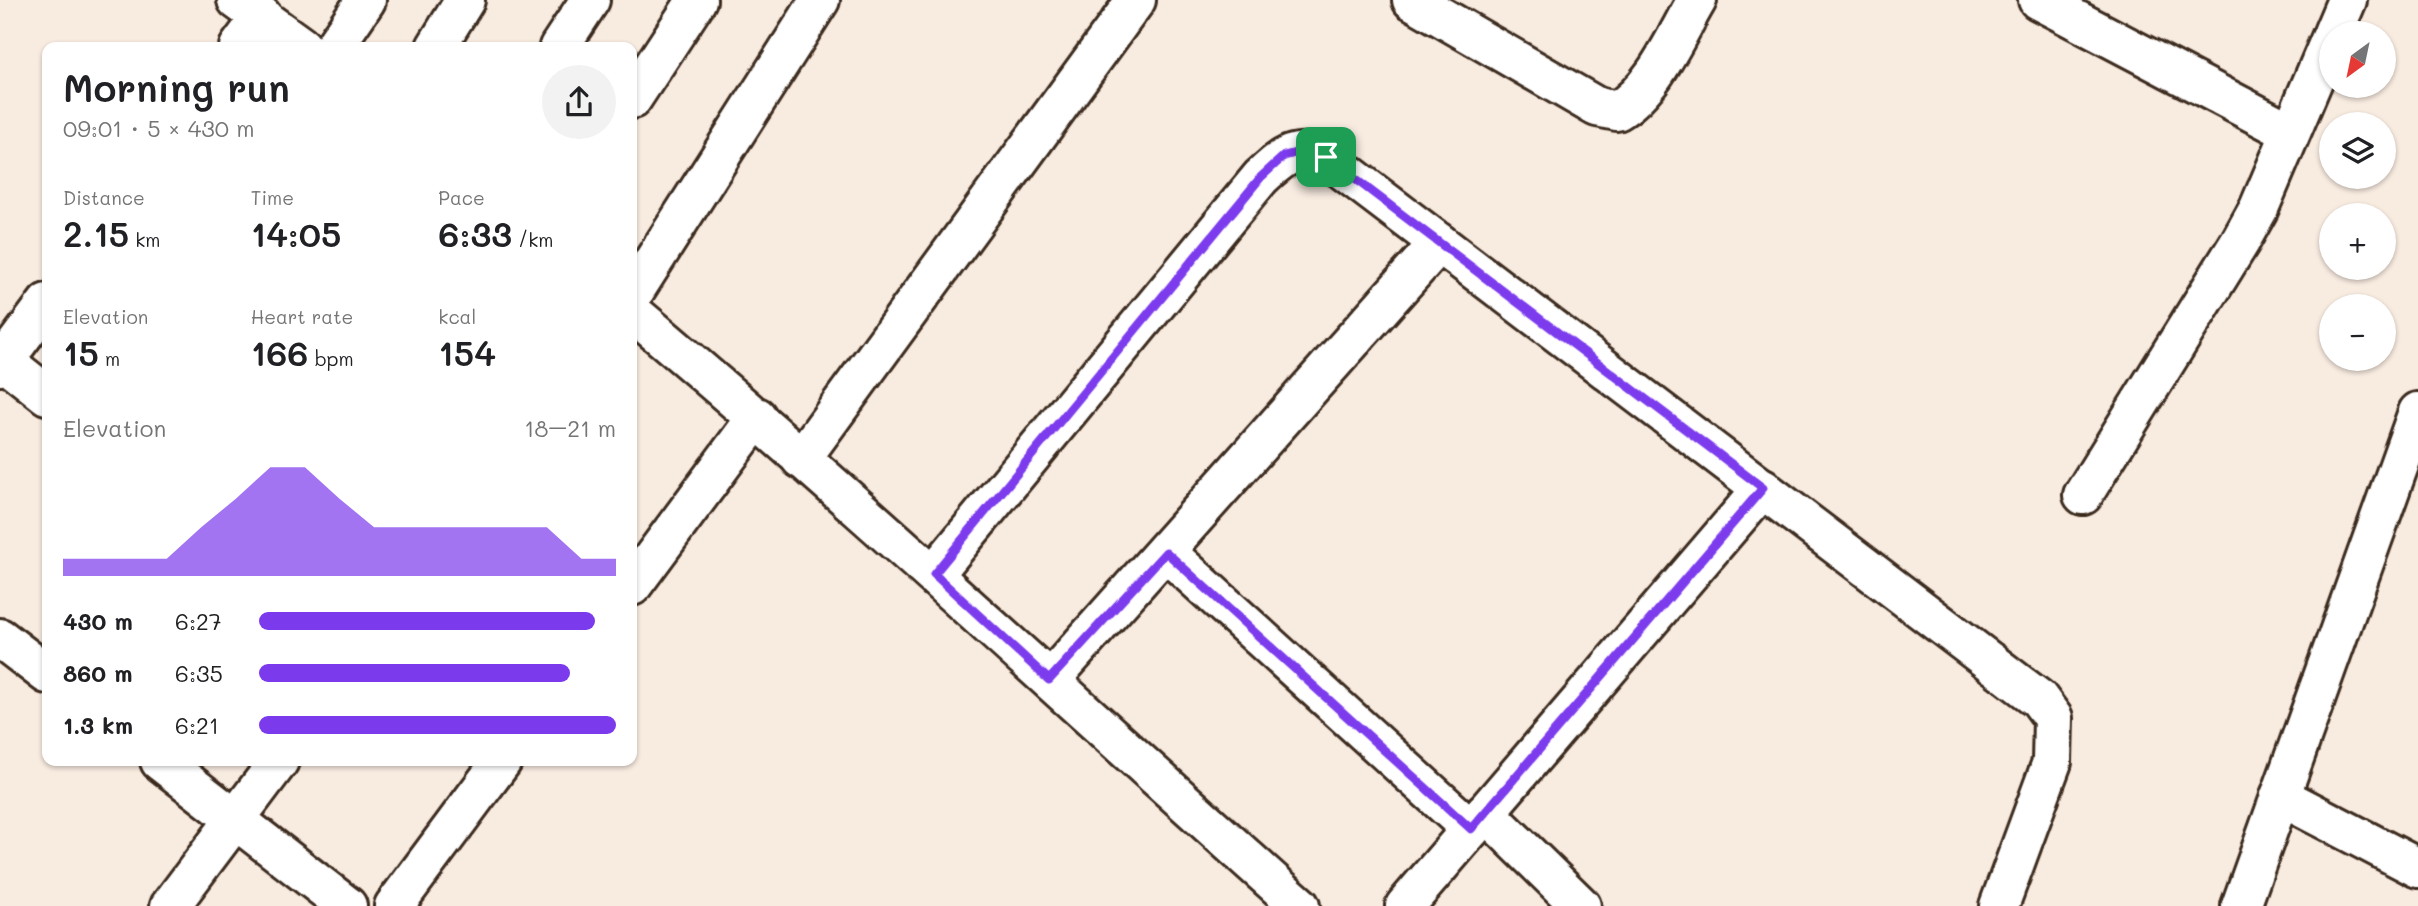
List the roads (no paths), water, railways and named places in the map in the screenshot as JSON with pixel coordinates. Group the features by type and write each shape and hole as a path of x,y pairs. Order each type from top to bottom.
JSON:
{"street":[{"path":"337,42 366,0"},
{"path":"439,42 465,0"},
{"path":"562,42 590,0"},
{"path":"637,91 697,0"},
{"path":"637,287 820,0"},
{"path":"801,459 1136,0"},
{"path":"1412,0 1597,107 1618,111 1634,101 1649,81 1697,0"},
{"path":"2038,0 2290,132"},
{"path":"2338,21 2347,0"},
{"path":"240,42 249,8 295,42"},
{"path":"2083,495 2241,242 2259,208 2319,66"},
{"path":"934,574 1261,177 1284,156 1307,150 1326,157 2039,699 2053,718 2052,762 1999,906"},
{"path":"1049,680 1439,243"},
{"path":"42,310 2,363 42,391"},
{"path":"637,316 757,417 801,459 934,574 1300,906"},
{"path":"2241,906 2418,412"},
{"path":"637,579 757,417"},
{"path":"1405,906 1763,488"},
{"path":"1166,552 1581,906"},
{"path":"0,638 42,670"},
{"path":"166,766 347,906"},
{"path":"170,906 275,766"},
{"path":"394,906 498,766"},
{"path":"2280,796 2418,868"}]}
